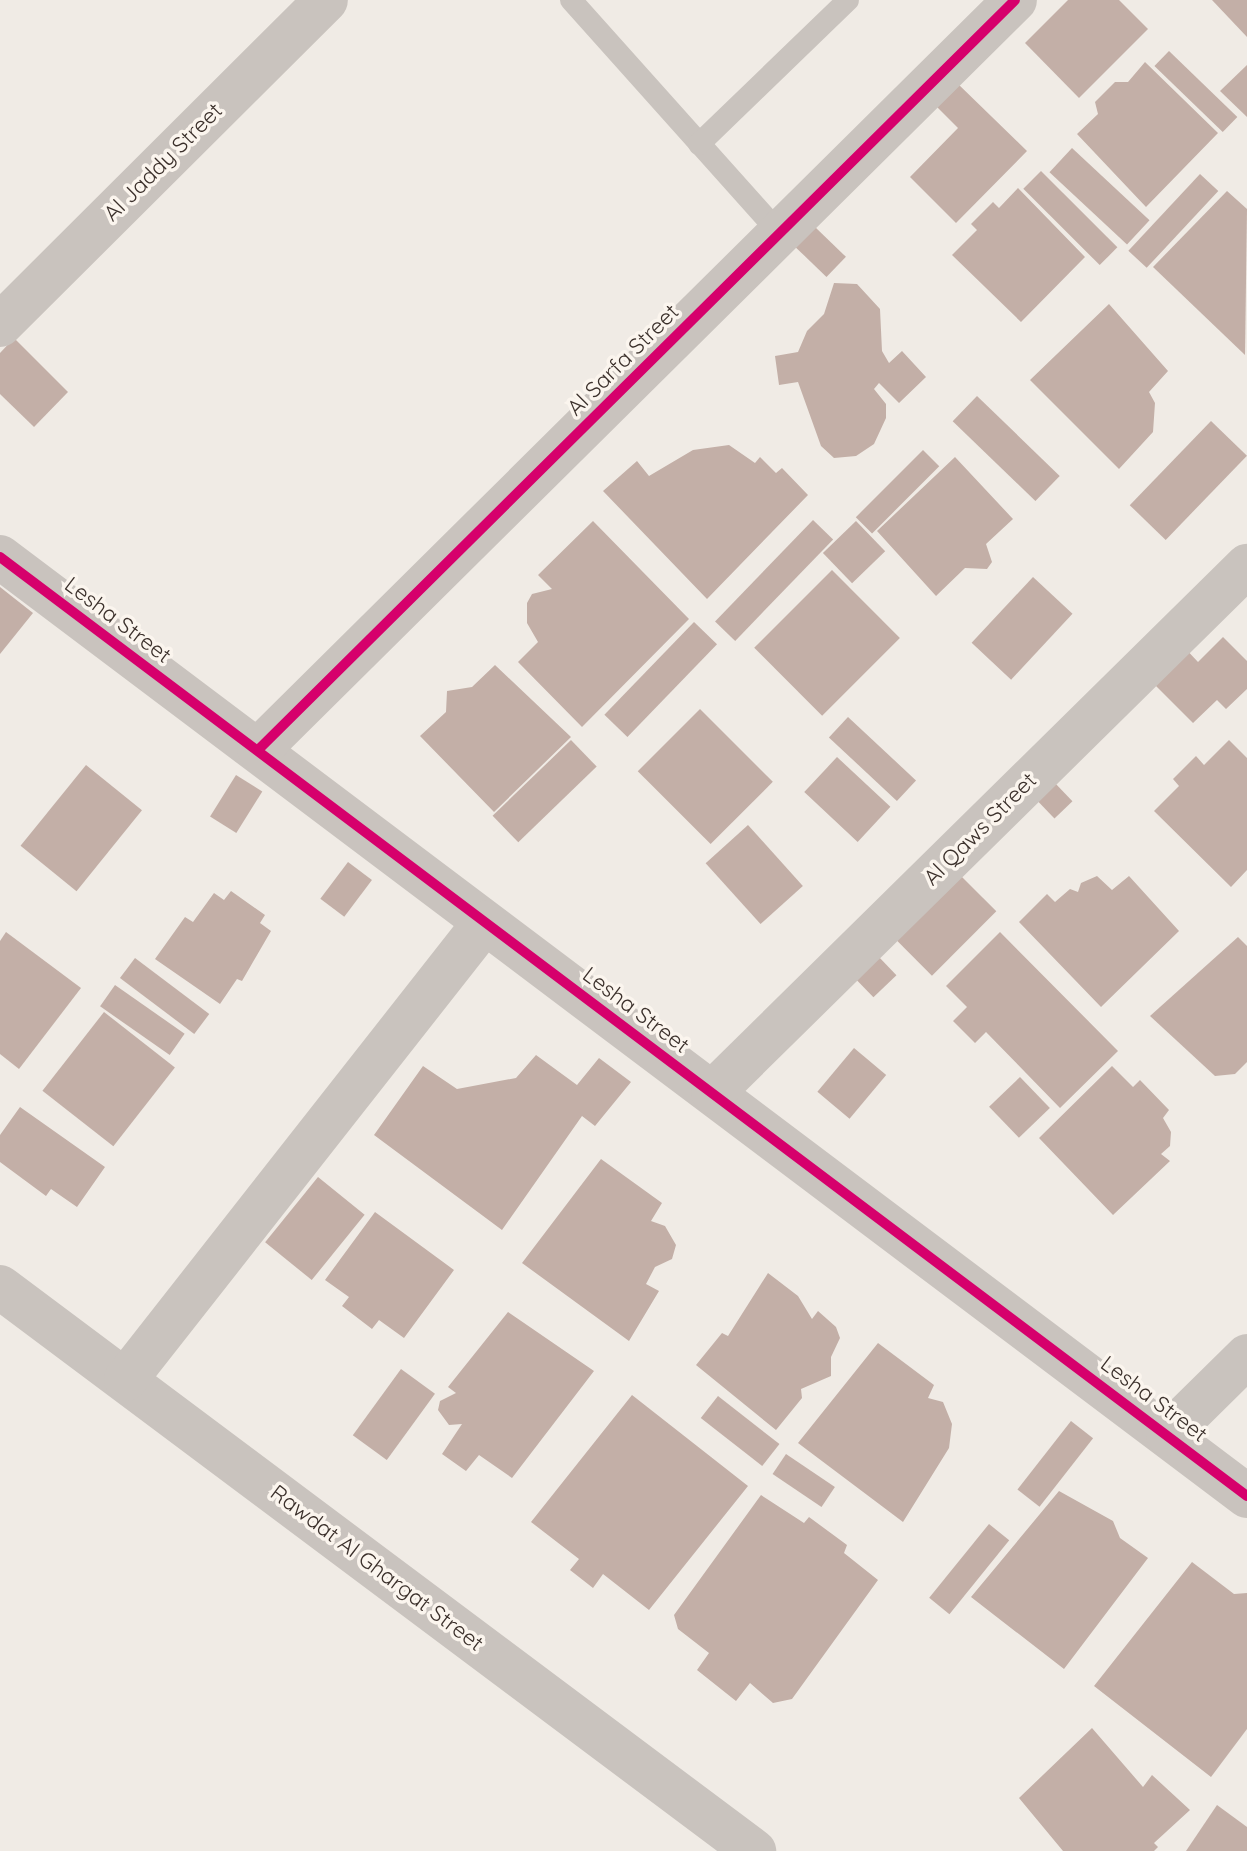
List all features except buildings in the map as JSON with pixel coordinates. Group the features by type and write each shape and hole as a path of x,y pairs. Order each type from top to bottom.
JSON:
{"street":[{"name":"Al Jaddy Street","path":"0,325 326,0"},
{"name":"Al Sarfa Street","path":"259,749 1015,0"},
{"name":"Lesha Street","path":"0,557 259,749 484,923 1247,1496"},
{"name":"Al Qaws Street","path":"713,1092 1247,566"},
{"path":"126,1379 484,923"},
{"name":"Rawdat Al Ghargat Street","path":"0,1287 754,1851"},
{"path":"1168,1434 1247,1356"}],"lane":[{"path":"571,0 779,233"},
{"path":"699,144 848,0"}],"cycle path":[{"path":"259,749 1015,0"},
{"path":"0,557 1247,1496"}]}
